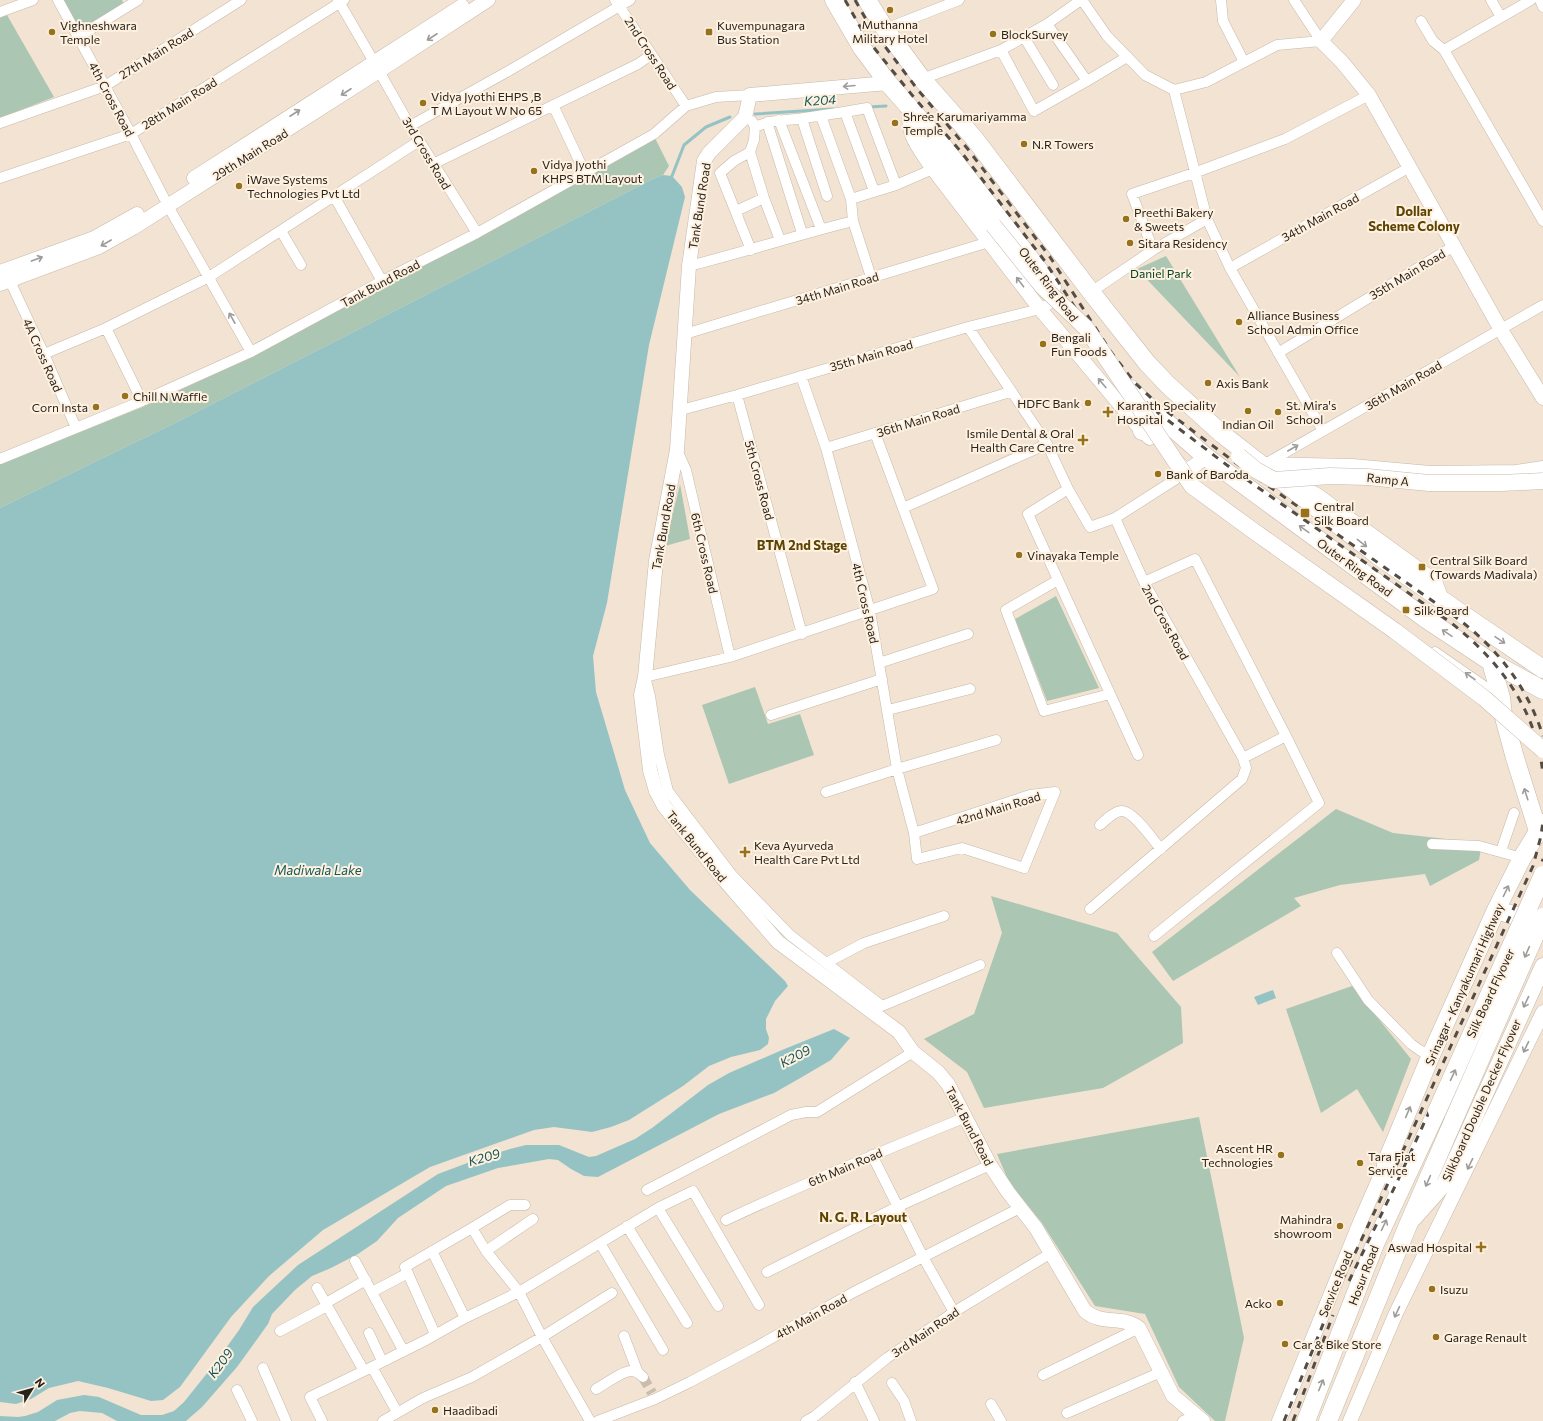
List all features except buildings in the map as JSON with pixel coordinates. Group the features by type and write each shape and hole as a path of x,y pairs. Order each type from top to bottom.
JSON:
{"highway":[{"name":"Outer Ring Road","path":"834,0 862,48 888,83 914,114 939,140 1001,227 1061,298 1085,332 1140,399 1206,457 1426,618 1491,662 1543,690"},
{"name":"Outer Ring Road","path":"867,0 885,29 922,79 974,138 1091,292 1147,363 1168,385 1222,434 1377,555 1543,668"},
{"path":"1142,431 1173,428"},
{"path":"1491,662 1502,698 1503,714 1512,749 1540,827"},
{"name":"Srinagar - Kanyakumari Highway","path":"1389,1155 1431,1055 1496,910 1520,862 1540,827"},
{"path":"1520,862 1543,879"},
{"name":"Silk Board Flyover","path":"1437,1111 1543,876"},
{"path":"1496,910 1543,923"},
{"name":"Silk Board Flyover","path":"1454,1119 1543,917"},
{"name":"Hosur Road","path":"1306,1421 1375,1244 1437,1111"},
{"name":"Hosur Road","path":"1328,1421 1408,1226 1454,1119"},
{"path":"1389,1155 1399,1193"}],"main road":[{"name":"29th Main Road","path":"377,67 471,0"},
{"name":"29th Main Road","path":"3,279 99,248 166,202 269,135 377,67 488,0"},
{"path":"840,0 864,40 906,95 959,157 1086,328 1192,486 1261,537 1395,631 1484,698 1543,750"},
{"name":"Ramp A","path":"858,0 876,30 921,87 971,145 1149,373 1199,424 1256,470 1274,480 1330,476 1368,477 1429,483 1501,483 1543,480"},
{"path":"1354,0 1320,41 1342,62 1370,94 1501,330 1543,398"},
{"name":"Tank Bund Road","path":"750,95 888,83"},
{"path":"750,95 750,122"},
{"path":"914,114 908,117 910,131 918,147 933,169 1040,309 1142,431 1187,471 1206,457"},
{"name":"Tank Bund Road","path":"750,122 708,153 704,161 689,266 684,334 681,410 677,450 656,561 645,677 641,695 645,740 650,770 656,791 664,806 721,876 778,942 899,1032 913,1052 938,1072 948,1084 990,1164 1020,1208 1036,1228 1085,1311 1098,1319 1132,1323 1139,1328"},
{"path":"1001,227 1042,286 1086,328"},
{"path":"1263,465 1352,467 1430,474 1516,473 1543,469"},
{"name":"Silkboard Double Decker Flyover","path":"1408,1226 1445,1183 1543,966"},
{"path":"1350,1421 1399,1307 1543,1012"},
{"name":"Service Road","path":"1279,1421 1389,1155"},
{"path":"1139,1328 1173,1396 1194,1419"}],"street":[{"path":"1,9 33,0"},
{"name":"4th Cross Road","path":"58,0 166,202 251,352"},
{"path":"78,37 125,4 138,0"},
{"name":"27th Main Road","path":"0,123 105,86 241,0"},
{"path":"410,126 512,69 618,3 630,0"},
{"path":"885,29 959,0"},
{"path":"922,79 1001,50 1047,24 1082,0 1107,36 1144,75 1174,90 1206,82 1277,45 1320,41 1294,0"},
{"path":"1221,0 1224,21 1244,62"},
{"path":"1491,0 1501,17"},
{"path":"1444,50 1532,0"},
{"path":"1540,0 1543,7"},
{"name":"3rd Cross Road","path":"340,1 410,126 477,233"},
{"name":"28th Main Road","path":"0,178 131,134 340,1"},
{"name":"2nd Cross Road","path":"618,3 686,106"},
{"path":"1421,21 1433,40 1444,50 1543,221"},
{"path":"1047,24 1087,80"},
{"path":"1024,37 1053,85"},
{"path":"1001,50 1034,111 1127,57"},
{"path":"433,164 638,64 651,55"},
{"path":"1174,90 1207,219 1230,268 1323,431"},
{"path":"1153,250 1132,194 1194,173 1285,139 1370,94"},
{"name":"Tank Bund Road","path":"0,459 142,401 251,352 382,281 477,233 654,134 686,106 716,97 750,95"},
{"path":"552,105 585,173"},
{"path":"780,240 764,198 750,152 754,140 750,122 802,119 867,108 896,185"},
{"path":"845,112 874,191"},
{"path":"821,116 851,199 852,221 871,277"},
{"path":"802,119 827,196"},
{"path":"779,120 821,229"},
{"path":"767,122 802,234"},
{"path":"44,354 106,328 209,277 419,141"},
{"path":"750,152 734,161 720,173 751,250"},
{"name":"34th Main Road","path":"1230,268 1410,167"},
{"path":"851,199 896,185 933,169"},
{"path":"334,196 382,281"},
{"path":"736,211 764,198"},
{"path":"1091,292 1153,250 1207,219"},
{"path":"689,266 852,221"},
{"name":"34th Main Road","path":"684,334 989,242 1001,227"},
{"path":"281,231 301,265"},
{"name":"35th Main Road","path":"1278,353 1454,246"},
{"name":"4A Cross Road","path":"3,279 44,354 76,428"},
{"name":"35th Main Road","path":"681,410 737,396 968,327 1040,309 1061,298"},
{"name":"36th Main Road","path":"1263,465 1543,305"},
{"path":"968,327 1010,392 1047,444 1068,489 1090,527 1115,518 1187,471 1206,488 1502,698"},
{"path":"106,328 142,401"},
{"name":"4th Cross Road","path":"801,376 826,448 870,611 897,769 914,833"},
{"name":"36th Main Road","path":"826,448 1010,392"},
{"name":"5th Cross Road","path":"737,396 802,634"},
{"path":"875,433 933,589 730,657 645,677 650,696 659,755 668,791 732,875 790,935 882,1006 980,965"},
{"path":"903,508 1047,444"},
{"name":"6th Cross Road","path":"677,450 686,470 730,657"},
{"path":"1068,489 1028,514 1138,755"},
{"name":"2nd Cross Road","path":"1115,518 1144,582 1243,758"},
{"path":"1144,582 1196,559 1319,803 1154,936"},
{"path":"1058,580 1006,610 1044,710 1110,694"},
{"path":"879,663 968,634"},
{"path":"771,715 882,679"},
{"path":"888,710 970,688"},
{"path":"1090,909 1242,779 1246,768 1243,758 1286,736"},
{"path":"826,792 897,769 996,740"},
{"name":"42nd Main Road","path":"1055,792 1024,868 962,848 917,859 914,833 1030,795 1055,792"},
{"path":"1100,825 1117,812 1127,812 1136,819 1161,849"},
{"path":"1501,851 1514,813"},
{"path":"1432,844 1479,846 1501,851 1520,862"},
{"path":"826,963 864,943 944,916"},
{"path":"1336,953 1368,1000 1411,1044 1421,1051 1431,1055"},
{"path":"647,1190 791,1115 806,1112 817,1112 913,1052"},
{"name":"6th Main Road","path":"726,1220 872,1155 966,1117"},
{"path":"872,1155 922,1257 954,1312"},
{"path":"767,1272 897,1207 990,1164"},
{"path":"322,1421 310,1397 519,1292 658,1208 693,1191 758,1305"},
{"path":"435,1334 406,1267 510,1205 525,1205"},
{"path":"658,1208 718,1306"},
{"name":"4th Main Road","path":"600,1421 754,1348 854,1292 1020,1208"},
{"path":"486,1251 533,1219"},
{"path":"627,1226 687,1323"},
{"path":"472,1228 486,1251 519,1292 542,1337 590,1421"},
{"path":"600,1243 663,1350"},
{"path":"432,1251 465,1318"},
{"name":"3rd Main Road","path":"806,1421 817,1418 855,1382 954,1312 1051,1253"},
{"path":"355,1261 403,1350"},
{"path":"372,1292 408,1273"},
{"path":"280,1331 366,1280"},
{"path":"317,1288 397,1412"},
{"path":"383,1421 423,1398 472,1377 542,1337 612,1293"},
{"path":"1043,1375 1139,1328"},
{"path":"369,1333 382,1361"},
{"path":"596,1389 631,1371 641,1375 624,1336"},
{"path":"262,1368 286,1421"},
{"path":"1067,1413 1161,1372"},
{"path":"855,1382 874,1421"},
{"path":"892,1383 904,1402 911,1421"},
{"path":"237,1390 252,1421"},
{"path":"991,1404 1000,1421"}],"green space":[{"path":"60,0 122,0 125,7 79,35"},
{"path":"7,15 54,97 0,118 0,18"},
{"path":"655,138 669,166 663,175 175,423 0,508 0,464 145,406 254,356"},
{"name":"Daniel Park","path":"1166,256 1240,377 1137,269"},
{"path":"680,484 690,539 665,546"},
{"path":"1056,596 1099,688 1047,701 1015,619"},
{"path":"755,687 768,724 800,714 814,755 729,784 702,705"},
{"path":"1336,809 1393,833 1482,843 1479,860 1430,886 1425,874 1340,885 1294,898 1301,906 1173,981 1152,952"},
{"path":"991,896 1117,933 1181,1007 1183,1043 1103,1088 984,1108 967,1072 924,1039 974,1014 1002,933"},
{"path":"1352,986 1411,1059 1383,1132 1357,1089 1321,1113 1286,1009"},
{"path":"1199,1117 1244,1338 1225,1421 1215,1421 1179,1387 1145,1314 1095,1306 1042,1223 1009,1182 997,1154"}],"water":[{"name":"Madiwala Lake","path":"663,175 672,176 682,187 685,197 649,345 607,603 593,656 596,692 625,790 650,843 690,890 785,981 788,986 775,1001 766,1019 766,1029 769,1038 768,1044 760,1050 731,1057 709,1066 683,1086 629,1120 611,1127 592,1132 554,1127 534,1130 430,1167 323,1230 269,1276 231,1317 180,1387 163,1400 151,1401 78,1381 49,1388 31,1399 16,1404 0,1402 0,508 175,423"},
{"path":"1273,990 1276,998 1258,1005 1254,997"},
{"name":"K209","path":"834,1029 850,1038 831,1060 774,1093 719,1114 598,1177 584,1176 558,1160 549,1159 498,1168 446,1186 398,1218 377,1241 358,1254 312,1276 295,1290 272,1314 268,1324 237,1367 202,1407 186,1421 117,1421 102,1413 80,1411 70,1413 55,1421 0,1421 0,1416 25,1416 38,1412 57,1400 84,1395 99,1397 141,1415 162,1415 174,1411 184,1402 216,1362 239,1330 253,1307 298,1265 438,1174 478,1159 526,1145 559,1145 589,1157 596,1156 635,1139 652,1128 708,1085 729,1073"}],"waterway":[{"name":"K204","path":"869,107 886,106"},
{"name":"K204","path":"755,114 833,109"},
{"name":"K204","path":"672,176 684,145 706,127 730,117"}],"tunnel":[{"path":"643,1377 652,1393"}],"railway":[{"path":"845,0 867,39 912,95 962,153 1044,260 1106,355 1130,388 1157,412 1236,472 1450,622 1468,637 1500,670 1524,708 1533,729 1543,775"},
{"path":"855,0 871,28 918,90 967,148 1050,257 1111,352 1135,383 1161,407 1240,466 1470,628 1497,654 1509,669 1528,701 1543,736"},
{"path":"1284,1421 1332,1302 1391,1177 1533,866 1541,836 1543,821"},
{"path":"1349,1281 1398,1180 1540,869 1543,859"},
{"path":"1293,1421 1333,1315"}],"place":[{"name":"Muthanna Military Hotel","path":"890,10"},
{"name":"Vighneshwara Temple","path":"52,32"},
{"name":"Kuvempunagara Bus Station","path":"709,32"},
{"name":"BlockSurvey","path":"993,34"},
{"name":"Vidya Jyothi EHPS ,B T M Layout W No 65","path":"423,103"},
{"name":"Shree Karumariyamma Temple","path":"895,123"},
{"name":"N.R Towers","path":"1024,144"},
{"name":"Vidya Jyothi KHPS BTM Layout","path":"534,171"},
{"name":"iWave Systems Technologies Pvt Ltd","path":"239,186"},
{"name":"Preethi Bakery & Sweets","path":"1126,219"},
{"name":"Sitara Residency","path":"1130,243"},
{"name":"Alliance Business School Admin Office","path":"1239,322"},
{"name":"Bengali Fun Foods","path":"1043,344"},
{"name":"Axis Bank","path":"1208,383"},
{"name":"Chill N Waffle","path":"125,396"},
{"name":"HDFC Bank","path":"1088,403"},
{"name":"Corn Insta","path":"96,407"},
{"name":"Indian Oil","path":"1248,411"},
{"name":"Karanth Speciality Hospital","path":"1108,412"},
{"name":"St. Mira's School","path":"1278,412"},
{"name":"Ismile Dental & Oral Health Care Centre","path":"1083,440"},
{"name":"Bank of Baroda","path":"1158,474"},
{"name":"Central Silk Board","path":"1305,513"},
{"name":"Vinayaka Temple","path":"1019,555"},
{"name":"Central Silk Board (Towards Madivala)","path":"1422,567"},
{"name":"Silk Board","path":"1406,610"},
{"name":"Keva Ayurveda Health Care Pvt Ltd","path":"745,852"},
{"name":"Ascent HR Technologies","path":"1281,1155"},
{"name":"Tara Fiat Service","path":"1360,1163"},
{"name":"Mahindra showroom","path":"1340,1226"},
{"name":"Aswad Hospital","path":"1481,1247"},
{"name":"Isuzu","path":"1432,1289"},
{"name":"Acko","path":"1280,1303"},
{"name":"Garage Renault","path":"1436,1337"},
{"name":"Car & Bike Store","path":"1285,1344"},
{"name":"Haadibadi","path":"435,1410"}],"district":[{"name":"Dollar Scheme Colony","path":"1414,218"},
{"name":"BTM 2nd Stage","path":"802,545"},
{"name":"N. G. R. Layout","path":"863,1217"}]}
